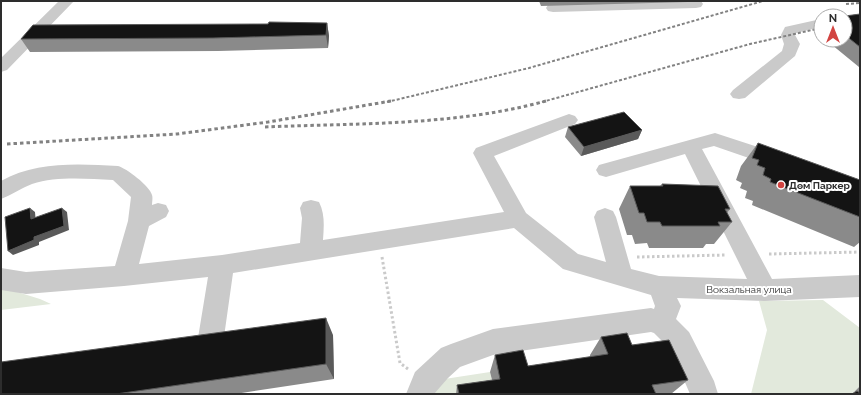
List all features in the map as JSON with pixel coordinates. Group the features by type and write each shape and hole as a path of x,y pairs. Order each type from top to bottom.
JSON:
{"street":[{"path":"1,67 67,1"},
{"path":"553,8 696,4 694,1"},
{"path":"739,94 789,53 792,44 788,35 790,30 813,25"},
{"path":"569,120 483,152 518,219 571,262 622,277 663,306 704,394"},
{"path":"606,170 715,139 795,167"},
{"path":"691,146 765,290"},
{"path":"1,191 34,175 82,171 118,173 142,196 139,220 124,276"},
{"path":"311,208 313,218 311,252"},
{"path":"139,220 158,211"},
{"path":"605,217 622,277"},
{"path":"1,279 26,283 124,276 222,266 518,219"},
{"path":"210,344 222,266"},
{"name":"Вокзальная улица","path":"663,306 765,290 860,286"},
{"path":"423,388 438,368 451,356 493,342 651,320 663,306"}],"path":[{"path":"380,241 400,363 423,388"}],"shaded area":[{"path":"1,287 40,299 51,304 1,310"},
{"path":"823,300 860,328 860,386 852,394 751,394 767,330 759,301"},
{"path":"490,372 495,394 431,394 438,380"}],"building":[{"path":"860,14 860,47 853,41 853,15"},
{"path":"269,22 327,23 326,35 213,38 21,39 33,25 268,24"},
{"path":"624,112 642,130 584,147 568,127"},
{"path":"758,143 860,180 860,217 770,182 771,179 763,175 765,168 757,165 759,160 752,158"},
{"path":"662,184 718,186 730,209 725,209 732,222 718,222 720,226 662,226 660,222 647,222 644,213 639,213 630,186 663,186"},
{"path":"30,208 31,219 62,208 64,226 34,237 34,240 8,251 5,217"},
{"path":"326,318 326,364 116,394 1,394 1,362"},
{"path":"627,333 632,345 669,340 688,380 652,385 656,394 459,394 457,385 500,379 495,355 523,350 528,366 608,354 601,337"},
{"path":"857,391 860,394 852,394"}],"railway":[{"path":"387,102 529,68 763,1"},
{"path":"846,4 860,3"},
{"path":"543,102 750,44 813,30"},
{"path":"7,144 177,134 268,122 391,101"},
{"path":"265,127 371,124 442,119 512,109 543,102"}],"place":[{"name":"Дом Паркер","path":"781,185"}]}
